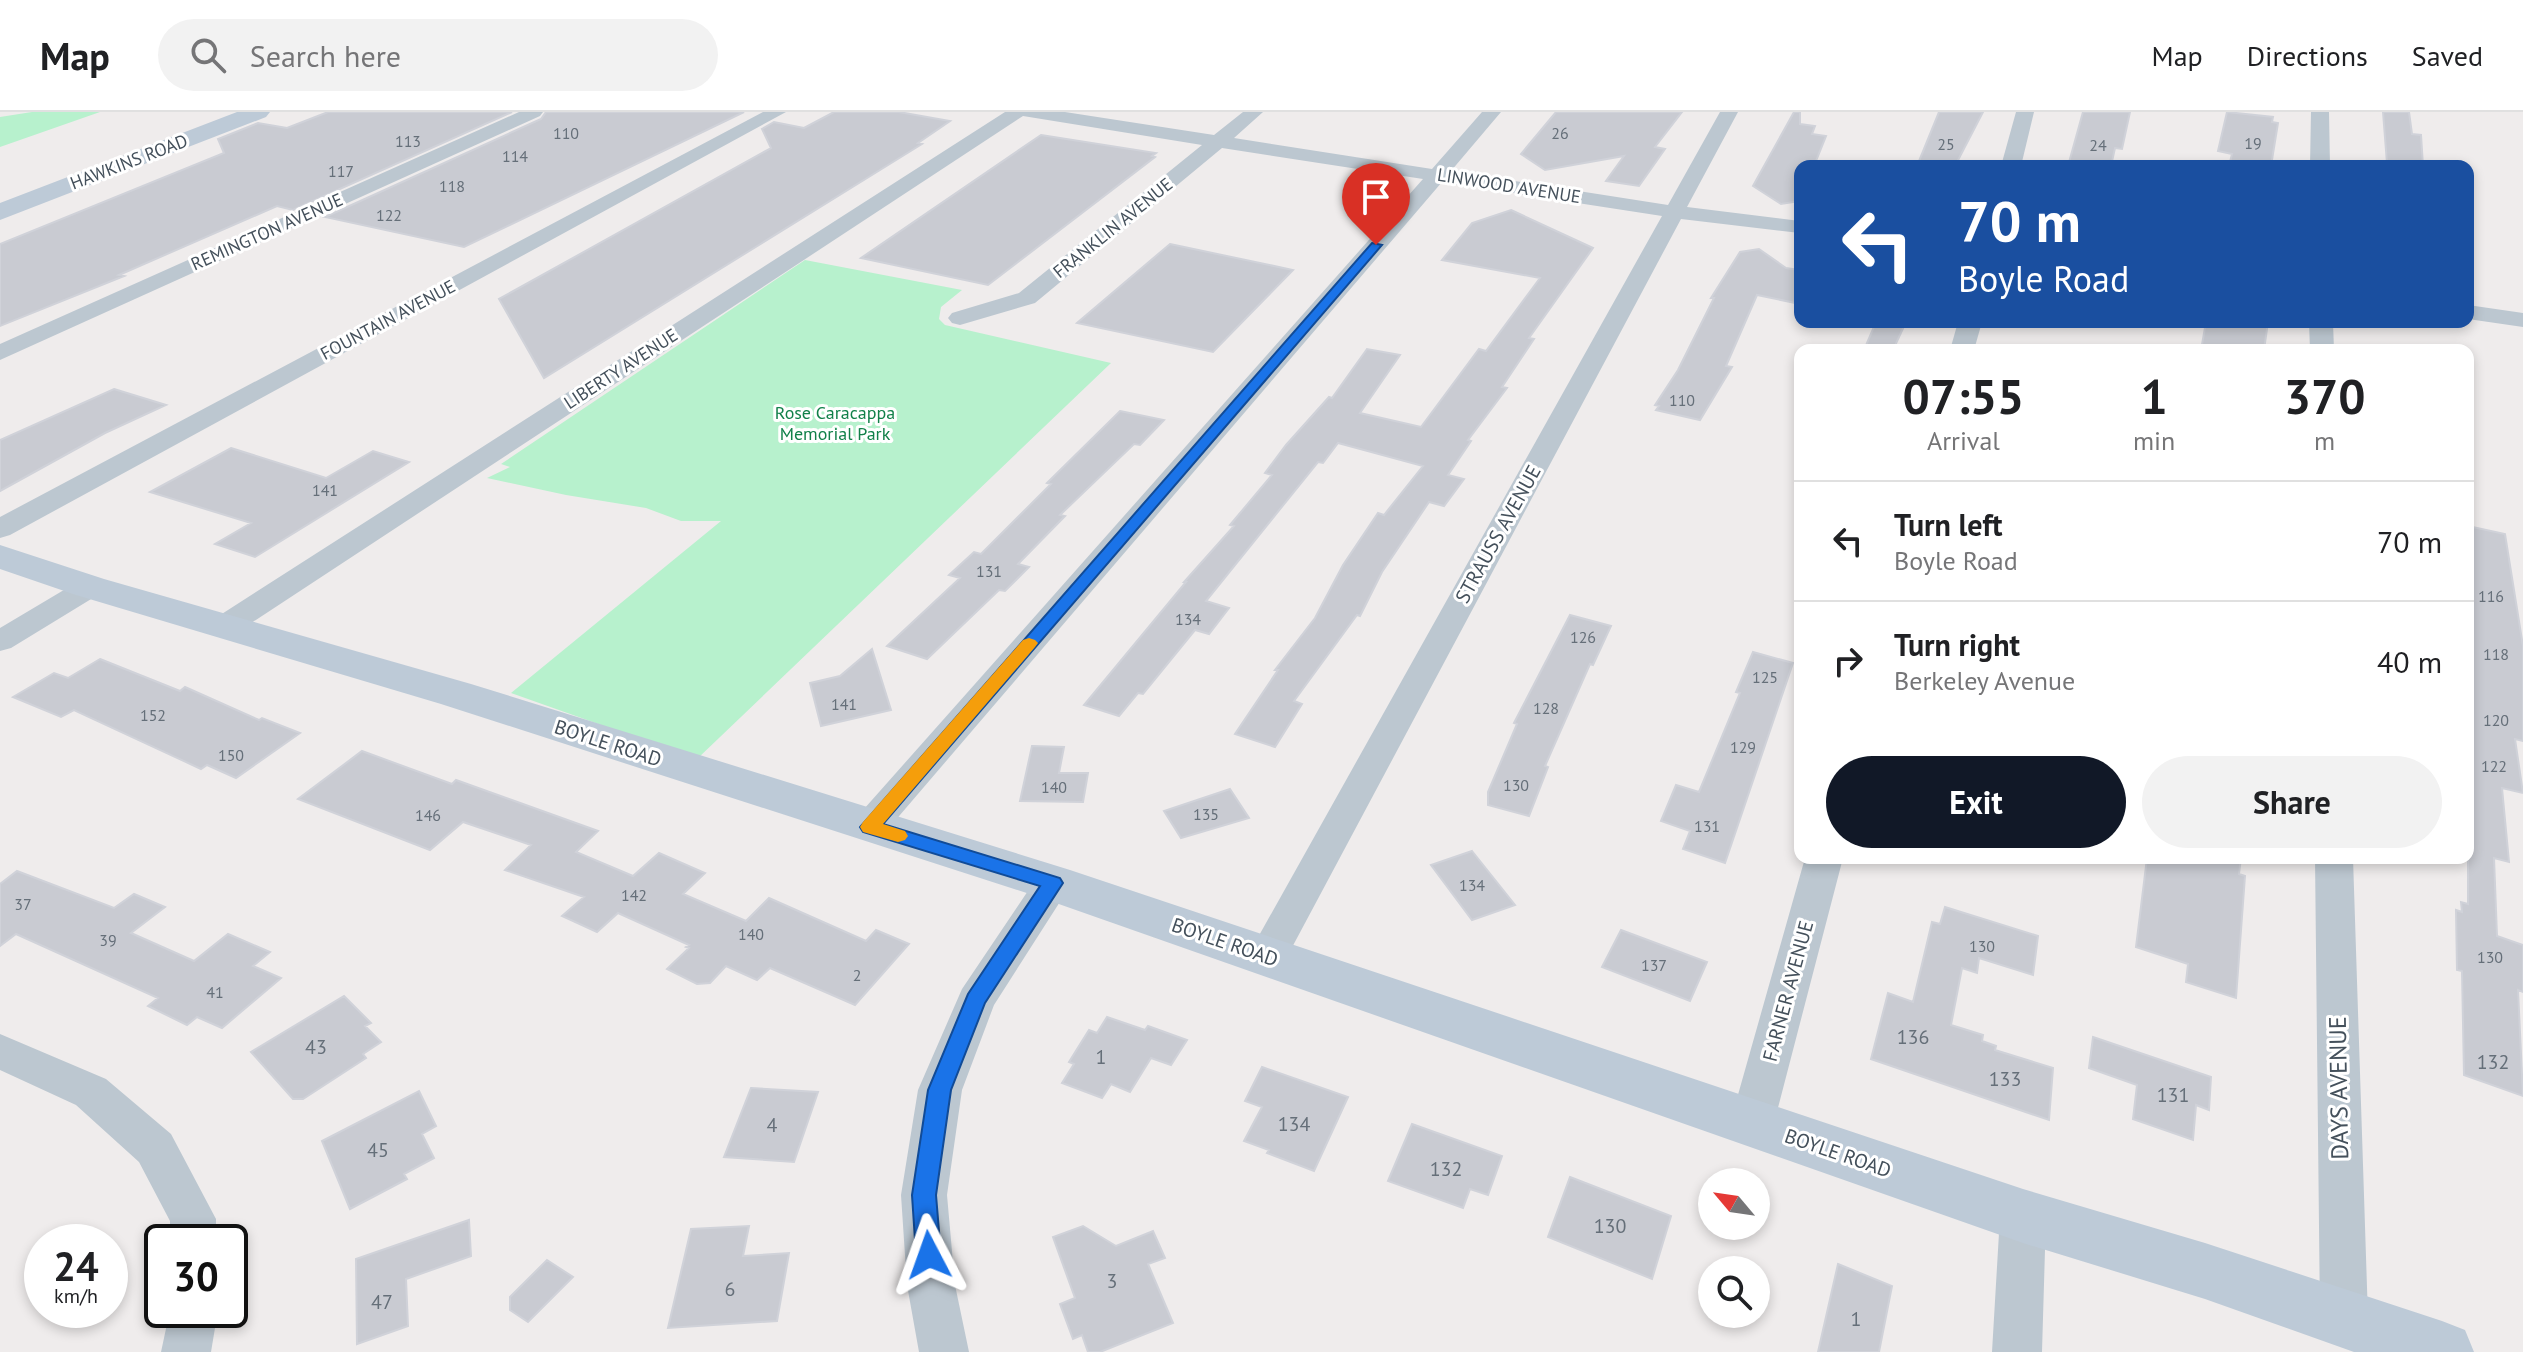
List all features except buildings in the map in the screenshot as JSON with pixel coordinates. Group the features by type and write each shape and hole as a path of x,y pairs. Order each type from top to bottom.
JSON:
{"street":[{"name":"HAWKINS ROAD","path":"0,212 258,112"},
{"name":"REMINGTON AVENUE","path":"0,353 534,112"},
{"name":"FOUNTAIN AVENUE","path":"0,529 777,112"},
{"name":"LIBERTY AVENUE","path":"225,626 1017,112"},
{"name":"LINWOOD AVENUE","path":"1029,112 1674,212 1794,226"},
{"name":"FRANKLIN AVENUE","path":"960,318 1027,298 1254,112"},
{"path":"869,827 1492,112"},
{"name":"STRAUSS AVENUE","path":"1267,957 1729,112"},
{"path":"2013,160 2025,112"},
{"path":"2320,112 2320,160"},
{"path":"2474,313 2523,320"},
{"name":"BOYLE ROAD","path":"0,556 90,587 456,694 1053,883 2023,1216 2205,1271 2442,1352"},
{"path":"0,641 90,587"},
{"name":"FARNER AVENUE","path":"1752,1123 1822,864"},
{"name":"DAYS AVENUE","path":"2334,864 2344,1318"},
{"path":"944,1352 931,1285 924,1195 940,1090 976,1000 1053,883"},
{"path":"0,1051 91,1092 155,1148 193,1224"},
{"path":"2017,1352 2023,1216"},
{"path":"186,1352 191,1328"}],"green space":[{"path":"32,112 100,112 0,147 0,117"},
{"name":"Rose Caracappa Memorial Park","path":"805,260 962,290 941,307 939,319 945,325 1111,363 697,759 511,693 721,521 681,521 646,508 487,478 510,467 501,464"}],"slow traffic":[{"path":"898,836 869,827 1029,643"}],"route":[{"path":"929,1255 924,1195 940,1090 976,1000 1053,883 869,827 1376,245"}]}
